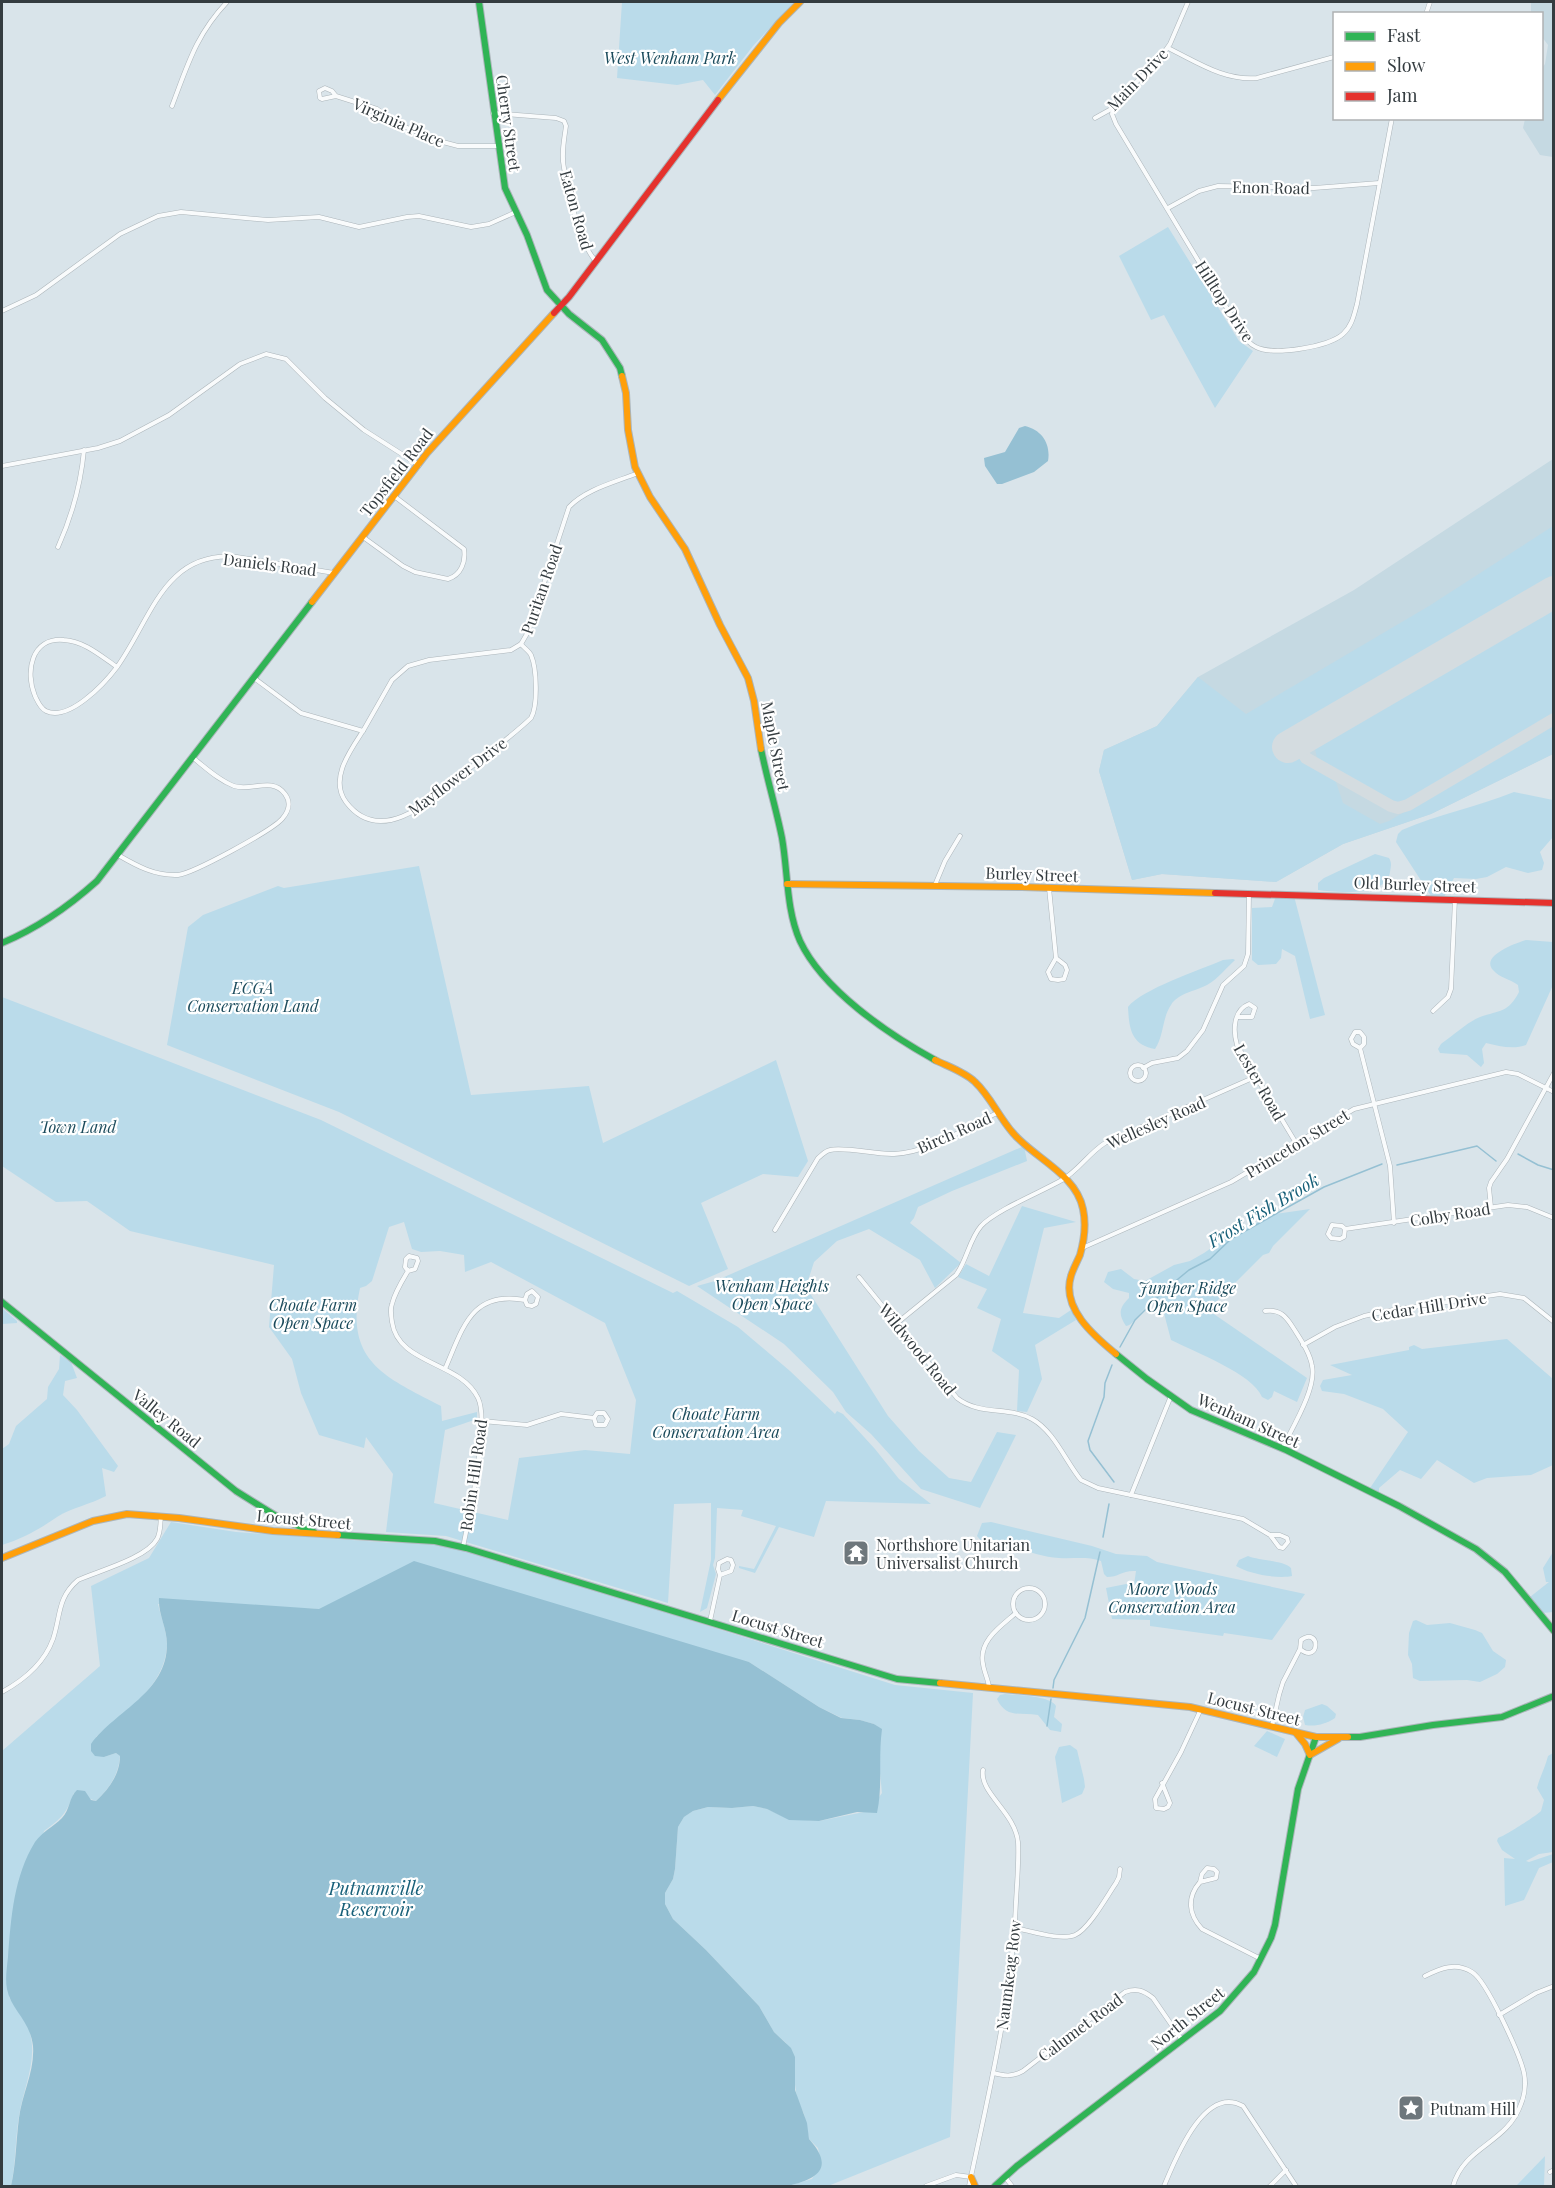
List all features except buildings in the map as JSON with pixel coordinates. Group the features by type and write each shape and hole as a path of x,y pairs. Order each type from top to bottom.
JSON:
{"main road":[{"name":"Cherry Street","path":"479,2 502,179 546,290 561,306"},
{"name":"Topsfield Road","path":"2,943 28,931 74,902 97,881 362,536 457,418 561,306 779,23 800,2"},
{"name":"Maple Street","path":"561,306 602,339 620,368 626,393 629,442 638,473 650,497 685,549 720,625 748,678 754,701 761,750 782,840 791,913 800,940 822,977 863,1011 903,1041 974,1081 1020,1141"},
{"name":"Burley Street","path":"787,884 935,885 1275,894"},
{"name":"Old Burley Street","path":"1275,894 1554,903"},
{"name":"Wenham Street","path":"1020,1141 1065,1179 1074,1190 1083,1208 1082,1248 1068,1286 1071,1302 1081,1320 1098,1340 1191,1410 1282,1449 1399,1506 1476,1549 1505,1572 1554,1631"},
{"name":"Valley Road","path":"2,1302 243,1496 286,1521 309,1531 327,1535"},
{"name":"Locust Street","path":"2,1558 93,1521 127,1514 161,1516 273,1531 421,1540 463,1547 897,1679 1139,1700 1201,1709 1316,1737 1360,1737 1502,1717 1554,1696"},
{"path":"1296,1733 1310,1755 1339,1738"},
{"name":"North Street","path":"995,2187 1220,2011 1238,1993 1262,1960 1275,1925 1298,1789 1316,1737"},
{"path":"971,2177 975,2187"}],"street":[{"path":"172,106 198,39 227,2"},
{"name":"Main Drive","path":"1095,118 1113,108 1158,61 1168,48 1188,2"},
{"path":"1168,48 1219,73 1245,79 1257,78 1333,58"},
{"name":"Virginia Place","path":"336,96 369,105 412,131 439,141 458,146 497,146"},
{"name":"Hilltop Drive","path":"1113,108 1113,117 1245,338 1256,348 1265,350 1311,346 1339,337 1350,324 1357,304 1392,120"},
{"name":"Eaton Road","path":"492,113 556,118 564,121 566,126 564,168 582,236 589,254 596,261"},
{"name":"Enon Road","path":"1168,208 1199,191 1218,186 1314,188 1379,183"},
{"path":"2,311 36,296 120,234 147,219 165,213 202,213 268,220 319,218 359,227 419,216 471,227 489,224 516,212"},
{"path":"2,466 120,441 146,429 240,364 266,354 286,359 325,398 358,426 419,465"},
{"path":"58,547 78,486 84,450"},
{"name":"Puritan Road","path":"363,731 392,680 408,666 429,660 511,650 521,644 528,632 569,507 580,497 592,491 638,473"},
{"path":"362,536 395,561 415,572 448,579 457,575 463,562 464,549 394,496"},
{"name":"Daniels Road","path":"117,667 79,643 60,639 45,644 35,654 29,676 39,704 48,712 56,713 70,708 89,697 117,667 164,587 178,573 208,559 227,556 334,573"},
{"name":"Mayflower Drive","path":"363,731 341,770 339,785 346,802 356,812 373,820 386,821 413,812 531,718 535,710 536,698 532,661 530,653 521,644"},
{"path":"253,678 301,713 363,731"},
{"path":"118,855 151,872 169,875 189,873 283,818 289,804 286,795 278,787 273,785 245,788 233,786 192,757"},
{"path":"935,885 945,861 960,836"},
{"path":"1049,888 1056,958 1048,972 1051,979 1058,981 1066,976 1067,970 1065,965 1056,958"},
{"path":"1143,1068 1146,1073 1144,1079 1134,1080 1131,1074 1132,1069 1137,1066 1143,1068 1152,1063 1178,1058 1187,1051 1203,1030 1223,985 1244,966 1248,954 1250,893"},
{"path":"1433,1011 1448,997 1451,989 1455,899"},
{"name":"Lester Road","path":"1237,1017 1252,1017 1255,1008 1249,1004 1245,1005 1237,1017 1234,1035 1237,1045 1296,1143"},
{"path":"1360,1047 1390,1166 1394,1222"},
{"name":"Princeton Street","path":"1082,1248 1231,1182 1354,1109 1506,1072 1518,1074 1554,1092"},
{"path":"1491,1207 1489,1188 1491,1182 1507,1159 1554,1073"},
{"name":"Wellesley Road","path":"897,1323 956,1275 961,1269 974,1237 983,1224 1065,1179 1105,1143 1255,1077"},
{"name":"Birch Road","path":"775,1230 818,1158 828,1150 877,1154 913,1151 934,1144 998,1112"},
{"name":"Colby Road","path":"1346,1230 1514,1205 1554,1218"},
{"name":"Colby Road","path":"1332,1225 1342,1226 1346,1230 1344,1237 1340,1239 1331,1238 1328,1234 1332,1225"},
{"name":"Robin Hill Road","path":"408,1271 391,1304 391,1315 398,1340 407,1349 445,1369 473,1389 479,1399 482,1421 476,1474 463,1547"},
{"name":"Wildwood Road","path":"859,1277 950,1390 964,1404 980,1410 1010,1413 1032,1419 1045,1431 1081,1480 1098,1488 1242,1519 1270,1535"},
{"name":"Cedar Hill Drive","path":"1303,1345 1335,1327 1364,1316 1500,1294 1518,1295 1524,1298 1554,1322"},
{"path":"445,1369 459,1336 476,1309 495,1298 525,1300"},
{"path":"1265,1311 1275,1310 1282,1313 1303,1345 1313,1368 1312,1381 1282,1449"},
{"path":"1131,1495 1171,1396"},
{"path":"482,1421 527,1425 561,1414 594,1418"},
{"path":"2,1692 33,1671 48,1650 61,1602 70,1587 78,1580 140,1554 152,1545 160,1530 161,1516"},
{"path":"1270,1535 1286,1537 1288,1542 1283,1548 1279,1547 1270,1535"},
{"path":"710,1621 720,1575 718,1569 720,1563 727,1559 731,1560 733,1565 731,1571 720,1575"},
{"path":"1032,1588 1042,1593 1045,1603 1041,1615 1028,1620 1016,1614 1014,1598 1022,1590 1032,1588"},
{"path":"989,1688 983,1664 983,1650 989,1638 1016,1614"},
{"path":"1272,1726 1283,1682 1300,1650 1300,1640 1310,1637 1315,1640 1316,1645 1310,1653 1300,1650"},
{"path":"1162,1783 1170,1803 1167,1808 1160,1809 1156,1808 1154,1802 1162,1783 1181,1752 1201,1709"},
{"name":"Naumkeag Row","path":"969,2187 993,2073 1015,1928 1018,1842 1011,1820 981,1778 983,1770"},
{"path":"1200,1882 1216,1878 1217,1872 1207,1868 1202,1874 1190,1902 1193,1917 1197,1923 1202,1929 1262,1960"},
{"path":"1015,1928 1060,1936 1075,1935 1083,1930 1116,1883 1120,1869"},
{"path":"1425,1976 1446,1966 1472,1972 1487,1988 1524,2073 1525,2086 1517,2115 1498,2138 1466,2160 1453,2187"},
{"path":"1499,2015 1536,1993 1554,1986"},
{"name":"Calumet Road","path":"993,2073 1005,2076 1023,2071 1125,1992 1133,1989 1147,1993 1153,1998 1182,2040"},
{"path":"1164,2187 1176,2155 1188,2134 1215,2106 1230,2101 1243,2106 1296,2187"},
{"path":"1270,2187 1286,2170"},
{"path":"926,2187 956,2175 971,2177"},
{"path":"1005,2177 1012,2187"}],"shaded area":[{"path":"1531,2 1553,2 1553,157 1540,155 1523,128 1525,120 1543,120 1543,67 1548,45 1543,38 1543,12 1531,12"},
{"path":"1553,459 1553,754 1431,814 1343,844 1276,882 1162,874 1132,880 1099,771 1104,750 1157,726 1198,677 1354,590"}],"green space":[{"name":"West Wenham Park","path":"622,2 794,2 753,46 715,95 703,80 677,85 617,78"},
{"path":"1168,227 1239,341 1253,351 1215,408 1164,315 1151,320 1119,256"},
{"path":"1553,526 1553,579 1282,739 1294,756 1335,779 1343,803 1380,824 1389,821 1553,724 1553,754 1431,814 1343,844 1276,882 1162,874 1132,880 1099,771 1104,750 1157,726 1198,677 1246,714 1429,606"},
{"path":"1553,603 1553,715 1402,803 1395,803 1317,758 1315,749 1318,742"},
{"path":"1514,792 1553,800 1553,837 1540,852 1544,863 1542,870 1528,873 1506,867 1487,877 1454,878 1443,899 1433,899 1396,842 1398,834 1416,824"},
{"path":"1375,854 1389,858 1391,863 1390,872 1380,886 1359,892 1318,890 1318,883 1324,878"},
{"name":"ECGA Conservation Land","path":"419,866 471,1095 589,1086 603,1143 776,1060 808,1161 798,1177 763,1174 701,1203 728,1269 689,1286 339,1112 167,1045 188,927 203,915 278,886 284,888"},
{"path":"1276,896 1294,896 1325,1015 1310,1019 1295,956 1282,949 1281,958 1276,964 1258,965 1252,960 1252,908 1272,907"},
{"path":"1526,940 1553,942 1553,985 1526,1045 1511,1047 1486,1043 1482,1049 1484,1063 1481,1067 1467,1055 1440,1053 1438,1049 1441,1044 1465,1025 1480,1017 1503,1010 1515,999 1519,992 1518,985 1499,975 1490,965 1495,955"},
{"path":"1223,960 1235,960 1211,983 1174,1001 1168,1010 1155,1049 1141,1044 1136,1039 1129,1022 1128,1007 1135,1000 1172,981"},
{"path":"2,997 321,1120 673,1293 677,1291 738,1327 790,1371 835,1414 837,1411 843,1414 899,1479 931,1504 826,1501 814,1537 779,1527 755,1573 739,1568 739,1566 754,1569 776,1526 741,1516 743,1510 717,1508 713,1565 716,1574 707,1608 700,1612 711,1560 711,1503 674,1504 668,1603 446,1536 386,1532 393,1474 366,1437 364,1448 319,1435 301,1393 292,1359 269,1327 274,1265 130,1231 87,1201 56,1202 2,1166","holes":["404,1222 412,1249 421,1252 440,1251 464,1255 465,1272 491,1262 605,1323 636,1400 630,1454 585,1450 519,1458 508,1520 434,1503 445,1430 477,1419 477,1412 442,1421 441,1406 403,1386 374,1364 364,1350 358,1334 357,1313 360,1288 372,1281 389,1227"]},
{"name":"Wenham Heights Open Space","path":"1024,1146 1027,1161 918,1207 910,1223 961,1263 935,1288 920,1260 869,1229 837,1241 814,1262 806,1287 888,1416 919,1451 949,1478 971,1482 997,1432 1016,1435 980,1508 921,1489 871,1434 846,1412 833,1392 784,1344 697,1286 715,1281"},
{"path":"1022,1206 1076,1222 1044,1228 1023,1313 1059,1318 1071,1310 1076,1320 1035,1345 1042,1379 1027,1412 1017,1411 1019,1370 992,1351 1001,1319 977,1308 987,1289 958,1277 966,1264 989,1276"},
{"name":"Juniper Ridge Open Space","path":"1310,1209 1273,1246 1269,1253 1263,1255 1208,1310 1307,1378 1297,1402 1274,1391 1268,1400 1236,1372 1171,1340 1161,1302 1149,1305 1126,1326 1121,1311 1129,1298 1129,1293 1113,1289 1104,1282 1108,1272 1121,1269 1134,1279 1145,1281 1174,1265 1190,1261 1204,1253 1220,1242 1231,1230 1255,1224 1268,1215"},
{"path":"2,1308 17,1321 17,1323 2,1324"},
{"path":"1507,1339 1553,1379 1553,1465 1531,1475 1487,1478 1474,1483 1437,1460 1421,1479 1400,1470 1379,1488 1379,1492 1370,1488 1408,1432 1383,1409 1344,1394 1322,1391 1320,1386 1323,1380 1352,1375 1330,1365 1409,1350 1409,1347 1414,1345 1422,1349"},
{"path":"60,1355 71,1362 77,1378 65,1381 63,1395 77,1410 118,1466 114,1472 102,1468 106,1496 63,1514 31,1533 2,1545 2,1449 9,1444 16,1426 47,1399 48,1387 59,1369"},
{"path":"171,1522 236,1532 394,1543 427,1543 462,1548 895,1685 973,1693 950,2137 828,2186 788,2186 812,2179 821,2164 818,2148 809,2139 804,2114 797,2099 795,2066 786,2043 774,2032 759,2006 673,1919 665,1904 665,1893 673,1879 675,1869 678,1827 684,1817 693,1811 708,1807 753,1806 767,1809 789,1819 819,1821 869,1811 882,1793 879,1763 881,1729 874,1724 842,1718 819,1707 749,1662 319,1609 158,1604 167,1645 165,1660 159,1674 131,1708 96,1737 104,1757 116,1753 120,1756 118,1769 112,1781 96,1801 74,1793 63,1815 44,1831 9,1997 30,2032 32,2056 19,2116 11,2186 2,2186 2,1751 100,1666 91,1586 149,1558"},
{"name":"Moore Woods Conservation Area","path":"991,1522 1116,1554 1147,1556 1157,1562 1305,1594 1272,1640 1150,1626 1150,1620 1112,1619 1106,1588 1126,1584 1134,1585 1136,1571 1107,1577 1101,1561 1096,1559 1049,1557 1003,1545 984,1544 977,1536 982,1523"},
{"path":"1553,1552 1553,1612 1543,1613 1530,1597 1549,1582 1546,1582 1543,1568"},
{"path":"1248,1556 1287,1565 1291,1568 1292,1576 1263,1575 1236,1566 1239,1560"},
{"path":"1413,1621 1427,1625 1450,1623 1482,1633 1493,1651 1506,1660 1505,1667 1497,1674 1480,1682 1420,1681 1413,1678 1412,1664 1408,1655 1409,1633"},
{"path":"1000,1695 1033,1697 1053,1703 1056,1706 1054,1717 1062,1724 1061,1732 1050,1730 1038,1715 1005,1710 997,1699"},
{"path":"1322,1704 1336,1714 1335,1718 1313,1726 1305,1725 1303,1717 1305,1710"},
{"path":"1267,1731 1285,1739 1277,1757 1254,1746"},
{"path":"1070,1745 1077,1750 1085,1787 1082,1794 1062,1803 1055,1757 1059,1747"},
{"path":"1553,1753 1553,1852 1539,1854 1526,1861 1553,1854 1553,1862 1539,1868 1524,1900 1505,1906 1504,1858 1515,1859 1502,1850 1497,1841 1498,1838 1541,1811 1544,1800 1537,1788 1548,1756"},
{"path":"1545,2156 1544,2186 1516,2186"}],"water":[{"path":"1025,426 1041,434 1047,444 1048,461 1034,472 997,484 985,466 984,458 1005,452 1019,428"},
{"name":"Putnamville Reservoir","path":"414,1561 749,1662 819,1707 841,1718 860,1720 882,1729 877,1813 857,1812 819,1821 789,1820 767,1809 753,1806 708,1807 693,1811 684,1817 678,1827 675,1869 673,1879 665,1893 665,1904 673,1919 759,2006 774,2032 791,2048 795,2057 795,2090 807,2123 809,2139 821,2158 820,2171 808,2180 788,2186 11,2186 19,2118 33,2055 28,2029 12,2003 6,1985 11,1927 18,1883 35,1842 65,1815 72,1796 77,1790 85,1791 91,1800 96,1801 116,1775 120,1756 116,1753 104,1757 95,1756 91,1751 91,1744 101,1732 150,1688 159,1676 165,1661 167,1644 159,1598 319,1609"}],"waterway":[{"name":"Frost Fish Brook","path":"1397,1165 1477,1146 1496,1161"},
{"name":"Frost Fish Brook","path":"1518,1154 1538,1165 1554,1170"},
{"name":"Frost Fish Brook","path":"1120,1347 1135,1320 1166,1289 1189,1270 1210,1259 1231,1239 1324,1187 1382,1164"},
{"name":"Frost Fish Brook","path":"1112,1365 1105,1383 1104,1397 1088,1441 1090,1450 1114,1482"},
{"name":"Frost Fish Brook","path":"1103,1537 1109,1504"},
{"name":"Frost Fish Brook","path":"1053,1688 1054,1680 1085,1618 1100,1552"},
{"name":"Frost Fish Brook","path":"1047,1726 1051,1699"}],"taxiway":[{"path":"1305,737 1301,750 1306,758 1398,808 1408,805 1554,719"}],"runway":[{"path":"1288,747 1554,592"}],"traffic: fast":[{"path":"479,2 505,188 527,235 547,290 569,314 602,340 620,368 622,376"},
{"path":"2,943 52,916 97,881 312,602"},
{"path":"761,749 782,838 795,929 810,959 824,977 858,1009 897,1037 935,1060"},
{"path":"2,1302 236,1491 281,1519 314,1532"},
{"path":"1116,1354 1191,1410 1286,1450 1399,1506 1476,1549 1505,1572 1554,1631"},
{"path":"338,1535 435,1541 466,1548 897,1679 940,1683"},
{"path":"1348,1737 1502,1717 1554,1696"},
{"path":"995,2186 1017,2166 1220,2011 1254,1972 1275,1925 1298,1789 1316,1737"}],"traffic: slow":[{"path":"718,100 779,23 800,2"},
{"path":"312,602 427,453 554,313"},
{"path":"622,376 635,467 650,497 685,549 720,625 748,678 761,749"},
{"path":"787,884 1022,887 1215,893"},
{"path":"935,1060 971,1078 1013,1133 1063,1176 1079,1197 1084,1214 1084,1232 1080,1255 1071,1276 1069,1288 1071,1299 1075,1310 1089,1330 1116,1354"},
{"path":"2,1558 93,1521 127,1514 179,1518 273,1531 338,1535"},
{"path":"940,1683 1190,1707 1316,1737 1348,1737"},
{"path":"1296,1733 1310,1755 1338,1739"},
{"path":"971,2177 975,2186"}],"traffic: jam":[{"path":"554,313 569,297 718,100"},
{"path":"1215,893 1554,903"}],"place":[{"name":"Northshore Unitarian Universalist Church","path":"856,1553"},
{"name":"Putnam Hill","path":"1411,2108"}],"park label":[{"name":"Town Land","path":"78,1126"},
{"name":"Choate Farm Open Space","path":"313,1313"},
{"name":"Choate Farm Conservation Area","path":"716,1422"}]}
